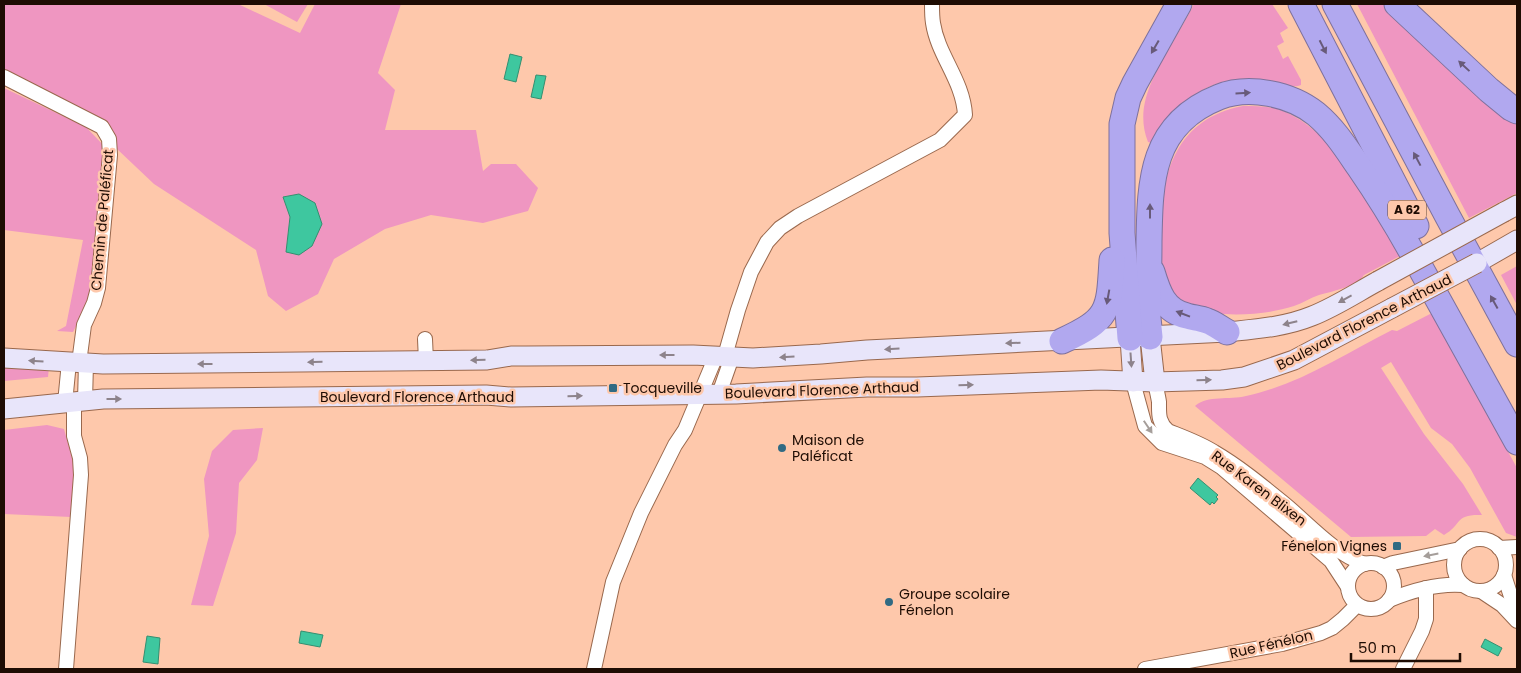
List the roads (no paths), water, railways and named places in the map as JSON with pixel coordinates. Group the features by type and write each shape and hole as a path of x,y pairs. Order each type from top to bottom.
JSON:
{"highway":[{"path":"1140,337 1122,233 1120,140 1124,111 1135,83 1179,4"},
{"name":"A 62","path":"1301,4 1441,274 1517,413"},
{"name":"A 62","path":"1335,4 1517,344"},
{"path":"1397,4 1489,90 1512,104"},
{"path":"1140,337 1148,318 1150,199 1153,173 1158,156 1172,131 1186,117 1208,102 1232,93 1268,94 1303,105 1316,114 1338,137 1387,208 1517,442"},
{"path":"1062,341 1090,327 1106,309 1112,254 1122,233"},
{"path":"1149,260 1157,289 1167,306 1184,316 1207,321 1227,332"}],"street":[{"path":"719,394 724,356 738,310 751,272 767,242 780,228 798,216 940,140 965,115 964,102 957,80 933,24 932,4"},
{"name":"Chemin de Paléficat","path":"4,77 102,126 109,139 110,155 98,288 94,303 84,325 78,363"},
{"name":"Boulevard Florence Arthaud","path":"4,358 110,364 487,360 511,356 790,356 868,350 1227,332 1267,328 1306,318 1325,310 1511,209"},
{"name":"Boulevard Florence Arthaud","path":"4,408 113,399 719,394 867,387 1101,380 1155,382 1222,380 1262,372 1294,360 1517,240"},
{"path":"1133,382 1140,337"},
{"path":"1140,337 1155,382"},
{"path":"426,339 426,361"},
{"path":"594,669 613,582 641,513 675,445 685,430 699,394 724,356"},
{"path":"66,669 81,475 80,458 74,436 78,363"},
{"path":"75,402 78,363"},
{"name":"Rue Karen Blixen","path":"1133,382 1145,426 1149,431 1162,443 1205,457 1221,467 1331,562 1348,587"},
{"name":"Rue Karen Blixen","path":"1155,382 1159,402 1159,420 1168,431 1212,451 1238,468 1282,502 1339,551 1354,561 1365,564"},
{"path":"1383,567 1393,563 1460,549 1479,539 1493,543 1503,554 1505,570 1517,616"},
{"path":"1499,548 1517,547"},
{"path":"1460,549 1454,562 1457,577 1463,585"},
{"path":"1481,591 1495,586 1517,556"},
{"path":"1389,600 1393,592 1394,582 1390,574 1383,567 1365,564 1352,572 1349,579 1349,594 1357,605 1370,609 1377,608 1403,594 1426,588 1440,585 1463,585 1481,591 1502,605 1517,621"},
{"path":"1403,669 1426,619 1426,588"},
{"name":"Rue Fénélon","path":"1145,669 1273,646 1321,632 1332,628 1357,605"}],"place":[{"name":"Tocqueville","path":"613,388"},
{"name":"Maison de Paléficat","path":"782,448"},
{"name":"Fénelon Vignes","path":"1397,546"},
{"name":"Groupe scolaire Fénelon","path":"889,602"}]}
